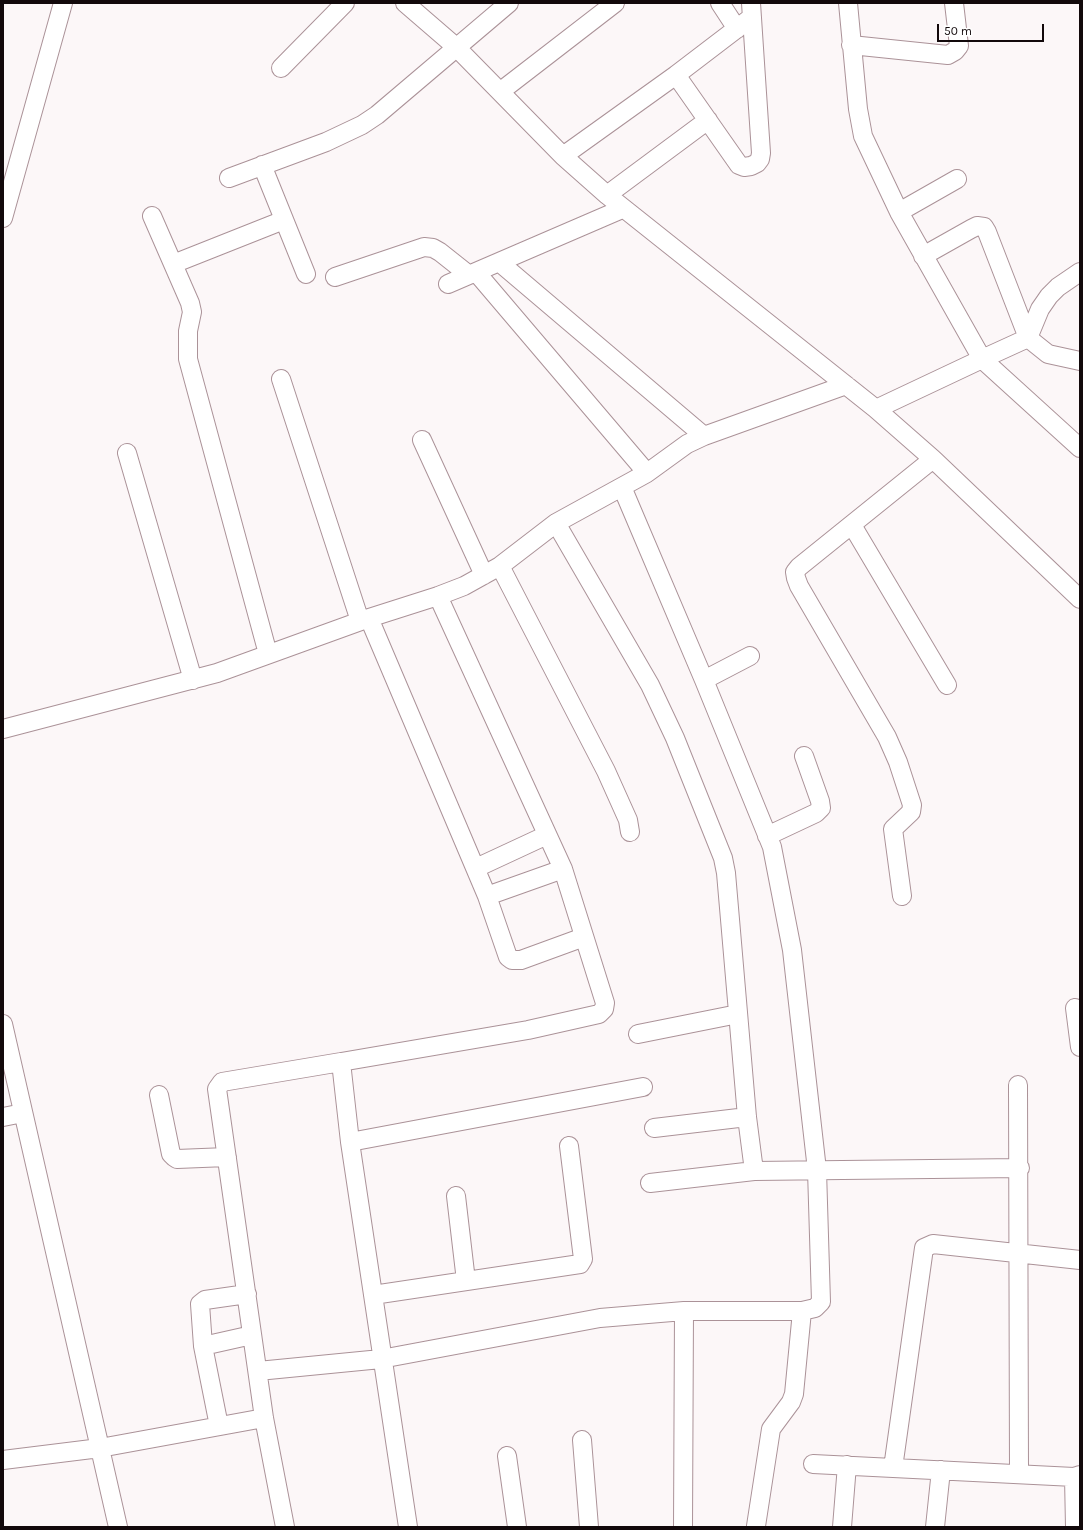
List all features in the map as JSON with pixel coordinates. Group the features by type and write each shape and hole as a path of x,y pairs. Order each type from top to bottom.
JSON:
{"street":[{"path":"3,218 10,168 63,3"},
{"path":"282,68 346,3"},
{"path":"405,3 456,47 501,91 563,156 622,209 876,409 933,459 1080,599"},
{"path":"229,178 326,142 362,125 377,115 509,3"},
{"path":"501,91 615,3"},
{"path":"720,3 737,29"},
{"path":"848,3 858,109 863,136 899,212 982,359 1080,448"},
{"path":"851,45 948,55 955,51 959,46 954,3"},
{"path":"563,156 737,29 751,10"},
{"path":"676,75 739,165 744,167 751,166 760,159 761,153 751,10"},
{"path":"607,195 708,120"},
{"path":"262,165 306,274"},
{"path":"899,212 956,179"},
{"path":"448,284 622,209"},
{"path":"152,216 190,303 192,312 188,331 188,359 268,654"},
{"path":"173,264 284,220"},
{"path":"923,256 971,229 978,226 984,227 1028,338 1048,354 1080,361"},
{"path":"335,277 424,247 433,248 440,252 472,274 647,474"},
{"path":"500,262 704,436"},
{"path":"876,409 1028,338 1040,309 1049,296 1058,287 1080,272"},
{"path":"281,379 365,620 488,896 508,957 512,960 521,960 584,937"},
{"path":"3,729 217,674 268,654 438,596 484,576 500,566 556,523 647,474 687,444 704,436 846,385"},
{"path":"422,440 484,576"},
{"path":"127,453 193,680"},
{"path":"902,896 893,829 910,815 912,810 898,762 886,737 796,578 795,572 799,567 933,459"},
{"path":"258,1371 382,1359 600,1318 684,1311 802,1311 820,1305 822,1297 817,1170 792,950 777,872 767,836 704,680 622,487"},
{"path":"556,523 650,685 675,738 723,858 747,1117 754,1171"},
{"path":"852,525 947,685"},
{"path":"500,566 606,771 628,820 630,832"},
{"path":"285,1527 264,1418 217,1089 220,1084 222,1082 528,1030 599,1014 604,1010 604,996 563,869 438,596"},
{"path":"704,680 750,656"},
{"path":"767,836 816,813 820,808 820,801 804,756"},
{"path":"476,868 547,835"},
{"path":"488,896 563,869"},
{"path":"1075,1008 1080,1047"},
{"path":"638,1034 738,1014"},
{"path":"4,1029 118,1527"},
{"path":"340,1062 350,1142 408,1527"},
{"path":"1018,1085 1020,1168 1018,1255 1019,1474"},
{"path":"350,1142 643,1087"},
{"path":"159,1095 171,1154 174,1157 177,1159 227,1157"},
{"path":"3,1117 23,1113"},
{"path":"654,1128 747,1117"},
{"path":"373,1294 579,1264 582,1262 569,1146"},
{"path":"650,1183 754,1171 1020,1168"},
{"path":"456,1196 466,1281"},
{"path":"893,1468 924,1248 933,1244 1018,1255 1080,1260"},
{"path":"219,1426 203,1346 201,1302 205,1300 247,1294"},
{"path":"683,1527 684,1311"},
{"path":"756,1526 771,1429 791,1402 794,1394 802,1311"},
{"path":"203,1346 252,1335"},
{"path":"3,1460 100,1448 264,1418"},
{"path":"582,1440 589,1527"},
{"path":"507,1456 517,1527"},
{"path":"813,1464 1077,1476 1075,1527"},
{"path":"842,1527 848,1466"},
{"path":"935,1527 941,1470"}]}
